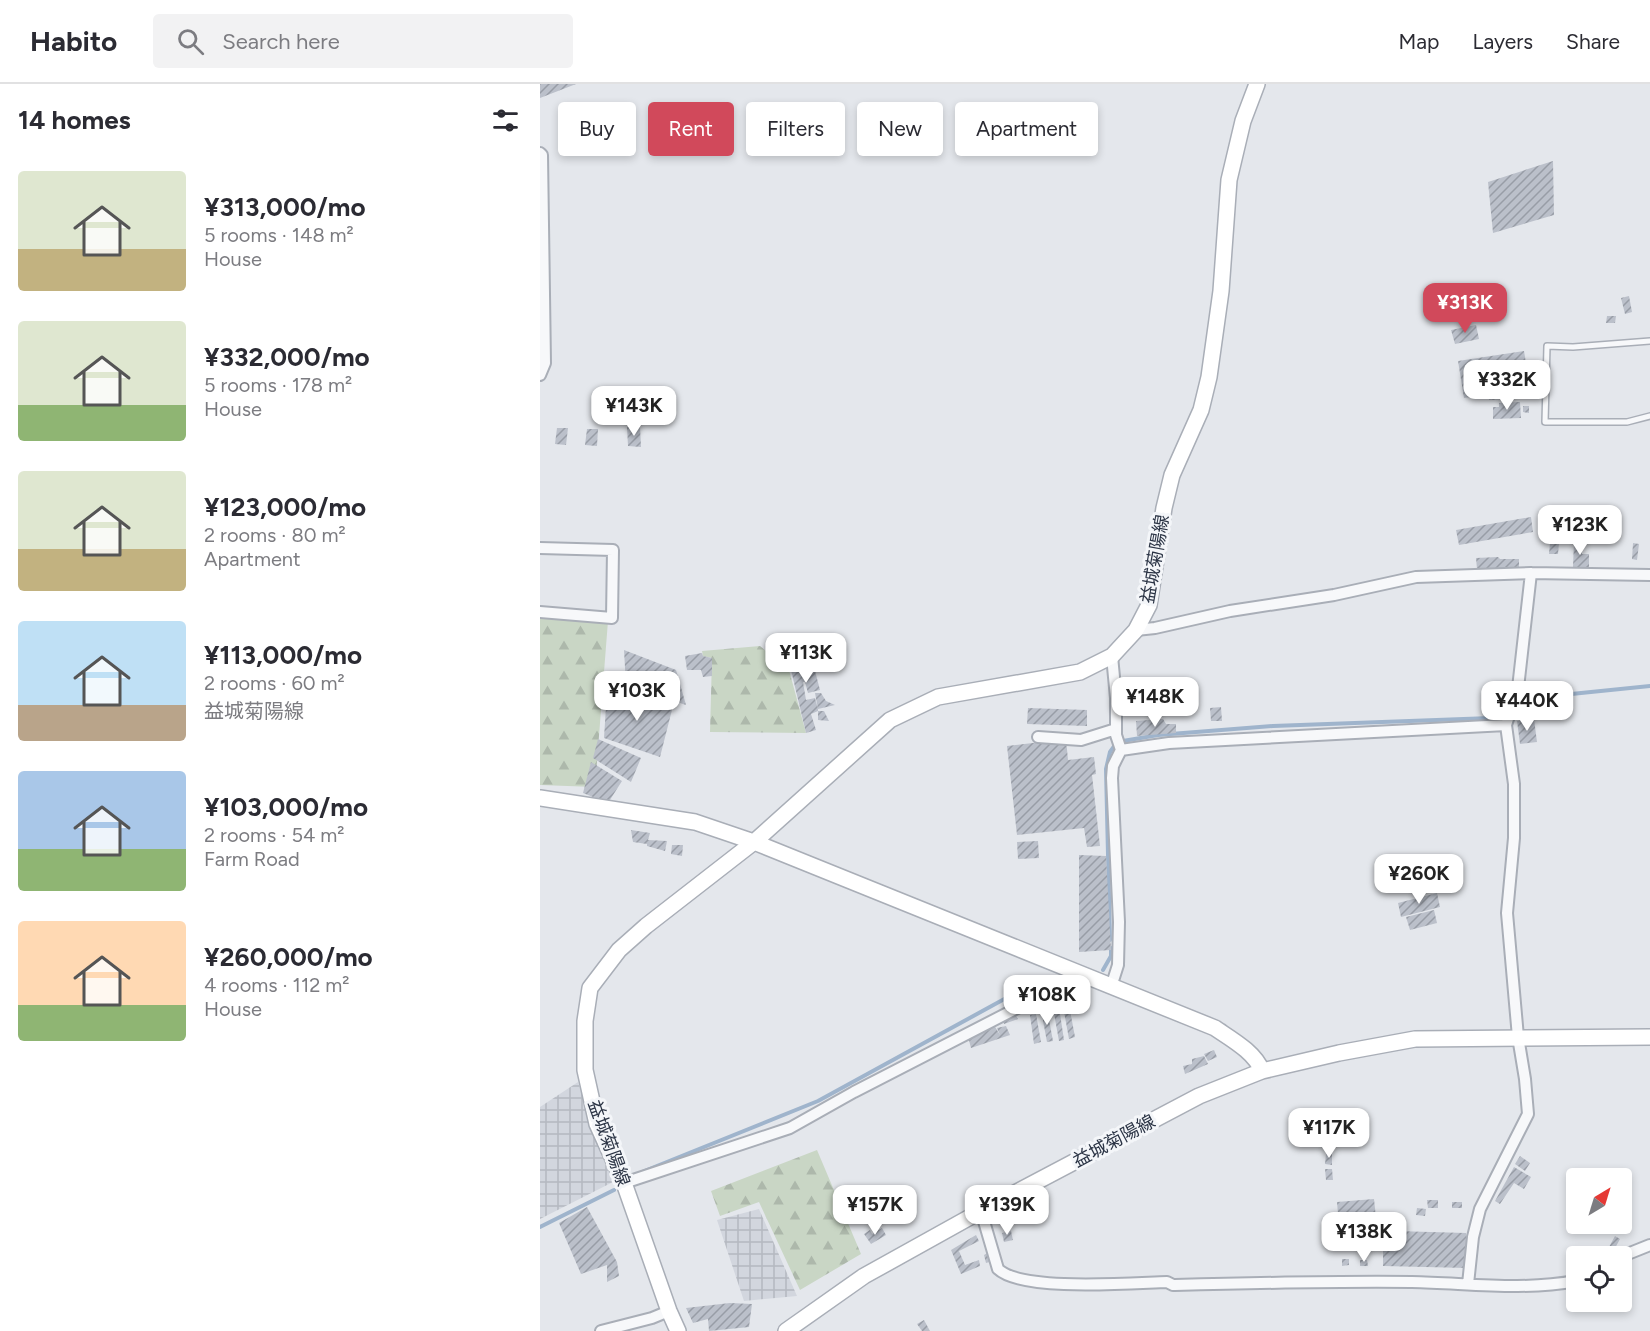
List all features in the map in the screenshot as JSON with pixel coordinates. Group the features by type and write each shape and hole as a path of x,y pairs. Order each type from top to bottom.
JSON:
{"main road":[{"name":"益城菊陽線","path":"678,1331 624,1183 597,1124 585,1070 585,1021 590,988 619,951 646,926 753,842 890,720 938,697 1080,672 1112,656 1136,630 1149,605 1164,508 1172,475 1201,410 1209,377 1221,291 1229,180 1243,121 1257,84"},
{"path":"540,798 695,822 753,842 1215,1028 1240,1045 1262,1071"},
{"name":"益城菊陽線","path":"786,1331 864,1276 981,1211 1199,1096 1262,1071 1338,1053 1415,1039 1518,1036 1650,1037"}],"street":[{"path":"540,153 542,155 545,363 540,375"},
{"path":"540,548 613,550 612,618 540,612"},
{"path":"1136,630 1155,628 1230,611 1334,595 1416,577 1532,573 1650,575"},
{"path":"1468,1284 1473,1237 1480,1209 1528,1114 1518,1036 1507,913 1514,838 1514,784 1506,725 1518,688 1532,573"},
{"path":"1111,987 1118,965 1119,922 1112,778 1113,766 1121,750 1116,729 1112,656"},
{"path":"1121,750 1169,743 1506,725"},
{"path":"1038,737 1081,740 1116,729"},
{"path":"624,1183 790,1128 854,1092 1064,984"},
{"path":"981,1211 998,1269 1003,1274 1049,1284 1167,1282 1173,1285 1313,1281 1517,1287 1566,1282"},
{"path":"1632,1252 1650,1245"},
{"path":"601,1331 652,1318 669,1311"}],"lane":[{"path":"1650,340 1573,347 1546,346 1545,422 1627,422 1650,416"}],"shaded area":[{"path":"578,1082 613,1182 540,1219 540,1107"},
{"path":"759,1209 797,1296 744,1301 717,1220"}],"green space":[{"path":"540,617 608,621 595,787 540,785"},
{"path":"760,646 789,670 806,733 710,732 712,658 703,656 702,651"},
{"path":"817,1150 861,1254 800,1290 759,1202 720,1216 711,1191"}],"building":[{"path":"540,84 576,84 540,98"},
{"path":"1553,161 1554,215 1493,233 1488,182"},
{"path":"1629,296 1632,312 1625,314 1621,298"},
{"path":"1607,316 1616,316 1615,323 1606,323"},
{"path":"1476,325 1479,339 1455,344 1451,330"},
{"path":"1524,351 1527,369 1470,377 1471,385 1479,384 1481,395 1464,398 1458,361"},
{"path":"1523,383 1523,398 1509,399 1508,384"},
{"path":"1506,388 1506,399 1489,400 1488,389"},
{"path":"1520,402 1521,418 1493,419 1493,407 1499,407 1499,403"},
{"path":"1523,406 1529,406 1529,413 1523,412"},
{"path":"627,427 640,427 641,447 628,446"},
{"path":"557,428 568,428 566,445 555,444"},
{"path":"587,429 598,429 597,446 585,445"},
{"path":"1531,517 1533,532 1459,545 1456,530"},
{"path":"1574,541 1582,541 1582,554 1589,554 1589,567 1573,567"},
{"path":"1550,542 1559,543 1558,554 1549,554"},
{"path":"1633,543 1639,544 1637,560 1632,559"},
{"path":"1498,557 1500,559 1519,559 1519,568 1477,569 1476,558"},
{"path":"808,644 820,690 808,693 805,682 803,682 806,700 815,698 818,709 811,714 816,730 806,733 786,649"},
{"path":"624,650 676,670 686,705 626,685"},
{"path":"702,653 703,656 712,658 712,676 703,677 701,670 687,670 685,656"},
{"path":"607,691 674,702 660,757 604,738"},
{"path":"815,693 821,693 826,701 835,705 818,709"},
{"path":"1221,707 1222,721 1211,721 1210,708"},
{"path":"1028,708 1087,710 1087,726 1027,724"},
{"path":"818,711 824,711 829,721 818,720"},
{"path":"1163,719 1166,724 1176,724 1176,733 1137,736 1136,721"},
{"path":"1534,719 1537,742 1520,744 1517,721"},
{"path":"598,739 641,758 631,782 593,758"},
{"path":"1066,739 1068,760 1094,757 1096,774 1092,775 1100,846 1087,847 1084,828 1017,835 1007,746"},
{"path":"591,762 622,781 608,803 583,793"},
{"path":"631,830 650,833 648,840 667,841 665,851 647,846 647,844 633,842"},
{"path":"1038,841 1039,858 1018,859 1017,842"},
{"path":"672,845 683,845 682,856 671,854"},
{"path":"1079,855 1106,856 1111,950 1079,952"},
{"path":"1437,893 1440,907 1401,917 1398,903"},
{"path":"1434,910 1437,923 1410,930 1406,917"},
{"path":"1069,1005 1075,1037 1069,1039 1063,1006"},
{"path":"1059,1007 1064,1040 1059,1041 1053,1008"},
{"path":"1011,1008 1018,1019 1004,1024 1002,1014"},
{"path":"1047,1009 1053,1041 1047,1042 1041,1010"},
{"path":"1036,1014 1041,1042 1034,1044 1030,1015"},
{"path":"991,1020 1000,1035 997,1028 1006,1026 1010,1035 971,1048 967,1033"},
{"path":"1214,1050 1217,1057 1208,1061 1204,1054"},
{"path":"1204,1056 1208,1064 1185,1074 1183,1066 1192,1064 1192,1059"},
{"path":"1326,1154 1332,1154 1332,1165 1325,1164"},
{"path":"1520,1156 1530,1163 1525,1171 1515,1164"},
{"path":"1514,1167 1531,1177 1524,1189 1514,1183 1500,1204 1495,1201"},
{"path":"1325,1169 1332,1169 1333,1180 1326,1180"},
{"path":"1374,1199 1379,1246 1341,1250 1337,1202"},
{"path":"1427,1200 1438,1200 1438,1208 1428,1208"},
{"path":"1452,1202 1462,1202 1462,1208 1452,1208"},
{"path":"587,1207 617,1262 619,1276 607,1282 607,1265 581,1274 559,1223"},
{"path":"1417,1208 1426,1209 1425,1216 1416,1215"},
{"path":"1383,1221 1395,1221 1395,1231 1466,1233 1467,1268 1383,1266"},
{"path":"882,1228 886,1235 871,1244 864,1234 870,1230 872,1234"},
{"path":"1011,1231 1013,1240 1004,1242 1002,1233"},
{"path":"976,1235 979,1241 959,1251 965,1265 979,1260 980,1266 961,1274 951,1250"},
{"path":"1615,1236 1620,1239 1616,1246 1610,1246"},
{"path":"989,1252 993,1261 986,1263 984,1255"},
{"path":"1342,1259 1349,1259 1349,1265 1342,1266"},
{"path":"1360,1260 1367,1260 1368,1266 1360,1266"},
{"path":"730,1303 752,1304 749,1327 709,1331 708,1319 693,1323 686,1308"},
{"path":"924,1320 930,1331 922,1331 917,1324"}],"waterway":[{"path":"1523,701 1532,698 1650,686"},
{"path":"1123,741 1158,735 1273,726 1491,718 1506,711"},
{"path":"1110,940 1106,769 1110,752 1115,745"},
{"path":"1103,970 1111,956 1111,948"},
{"path":"642,1172 818,1101 1019,991 1051,986"},
{"path":"540,1227 614,1190"}]}
